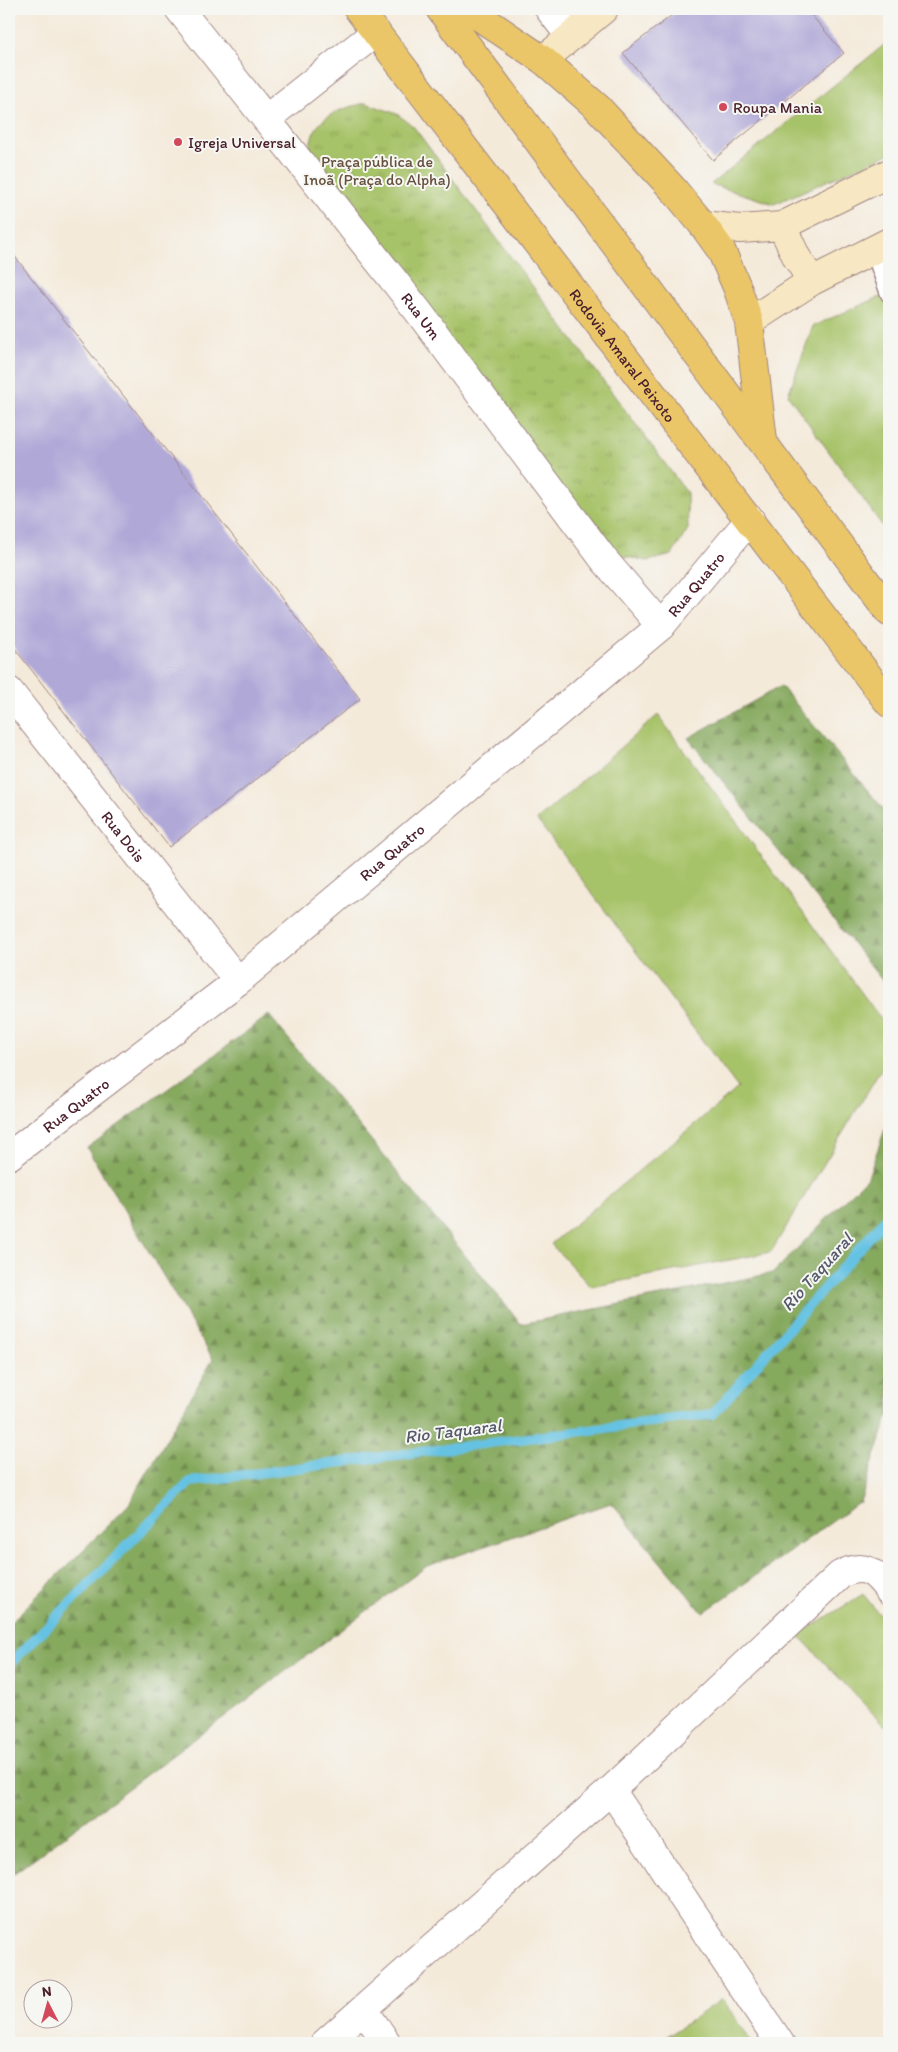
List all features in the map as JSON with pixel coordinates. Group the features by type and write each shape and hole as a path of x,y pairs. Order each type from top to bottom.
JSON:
{"highway":[{"name":"Rodovia Amaral Peixoto","path":"358,9 889,703"},
{"path":"440,9 889,612"},
{"path":"468,9 543,60 597,107 674,189 721,250 737,286 749,322 764,443"}],"street":[{"name":"Rua Um","path":"179,9 418,311 605,560 660,626"},
{"path":"549,9 570,36"},
{"path":"543,60 604,9"},
{"path":"266,119 376,32"},
{"path":"703,225 740,229 782,226 889,173"},
{"path":"782,226 797,258 812,281"},
{"path":"749,322 812,281 881,245"},
{"name":"Rua Quatro","path":"9,1156 238,981 660,626 750,519"},
{"name":"Rua Dois","path":"9,691 238,981"},
{"path":"325,2043 610,1790 840,1575 851,1568 863,1568 875,1574 889,1591"},
{"path":"610,1790 780,2043"},
{"path":"364,2010 388,2043"}],"lane":[{"path":"881,245 889,294"}],"green space":[{"path":"889,41 889,154 774,204 711,184"},
{"name":"Praça pública de Inoã (Praça do Alpha)","path":"366,103 397,114 413,126 687,493 688,529 672,555 648,561 610,554 311,176 310,145 314,132 319,125 340,110"},
{"path":"889,293 889,535 788,395 813,326"},
{"path":"781,686 889,816 889,989 688,738"},
{"path":"658,715 889,1030 889,1056 771,1252 591,1287 551,1244 738,1088 537,820"},
{"path":"269,1015 521,1324 773,1273 868,1177 889,1118 889,1414 860,1502 703,1613 611,1503 427,1566 9,1877 9,1624 129,1504 213,1359 87,1148"},
{"path":"863,1594 889,1626 889,1722 885,1726 798,1635"},
{"path":"722,1999 751,2042 657,2043"}],"building":[{"name":"Roupa Mania","path":"680,9 806,9 844,53 713,160 623,53"},
{"path":"9,249 360,699 169,847 9,641"}],"waterway":[{"name":"Rio Taquaral","path":"9,1665 190,1482 713,1414 889,1215"}],"place":[{"name":"Roupa Mania","path":"723,107"},
{"name":"Igreja Universal","path":"178,142"}]}
